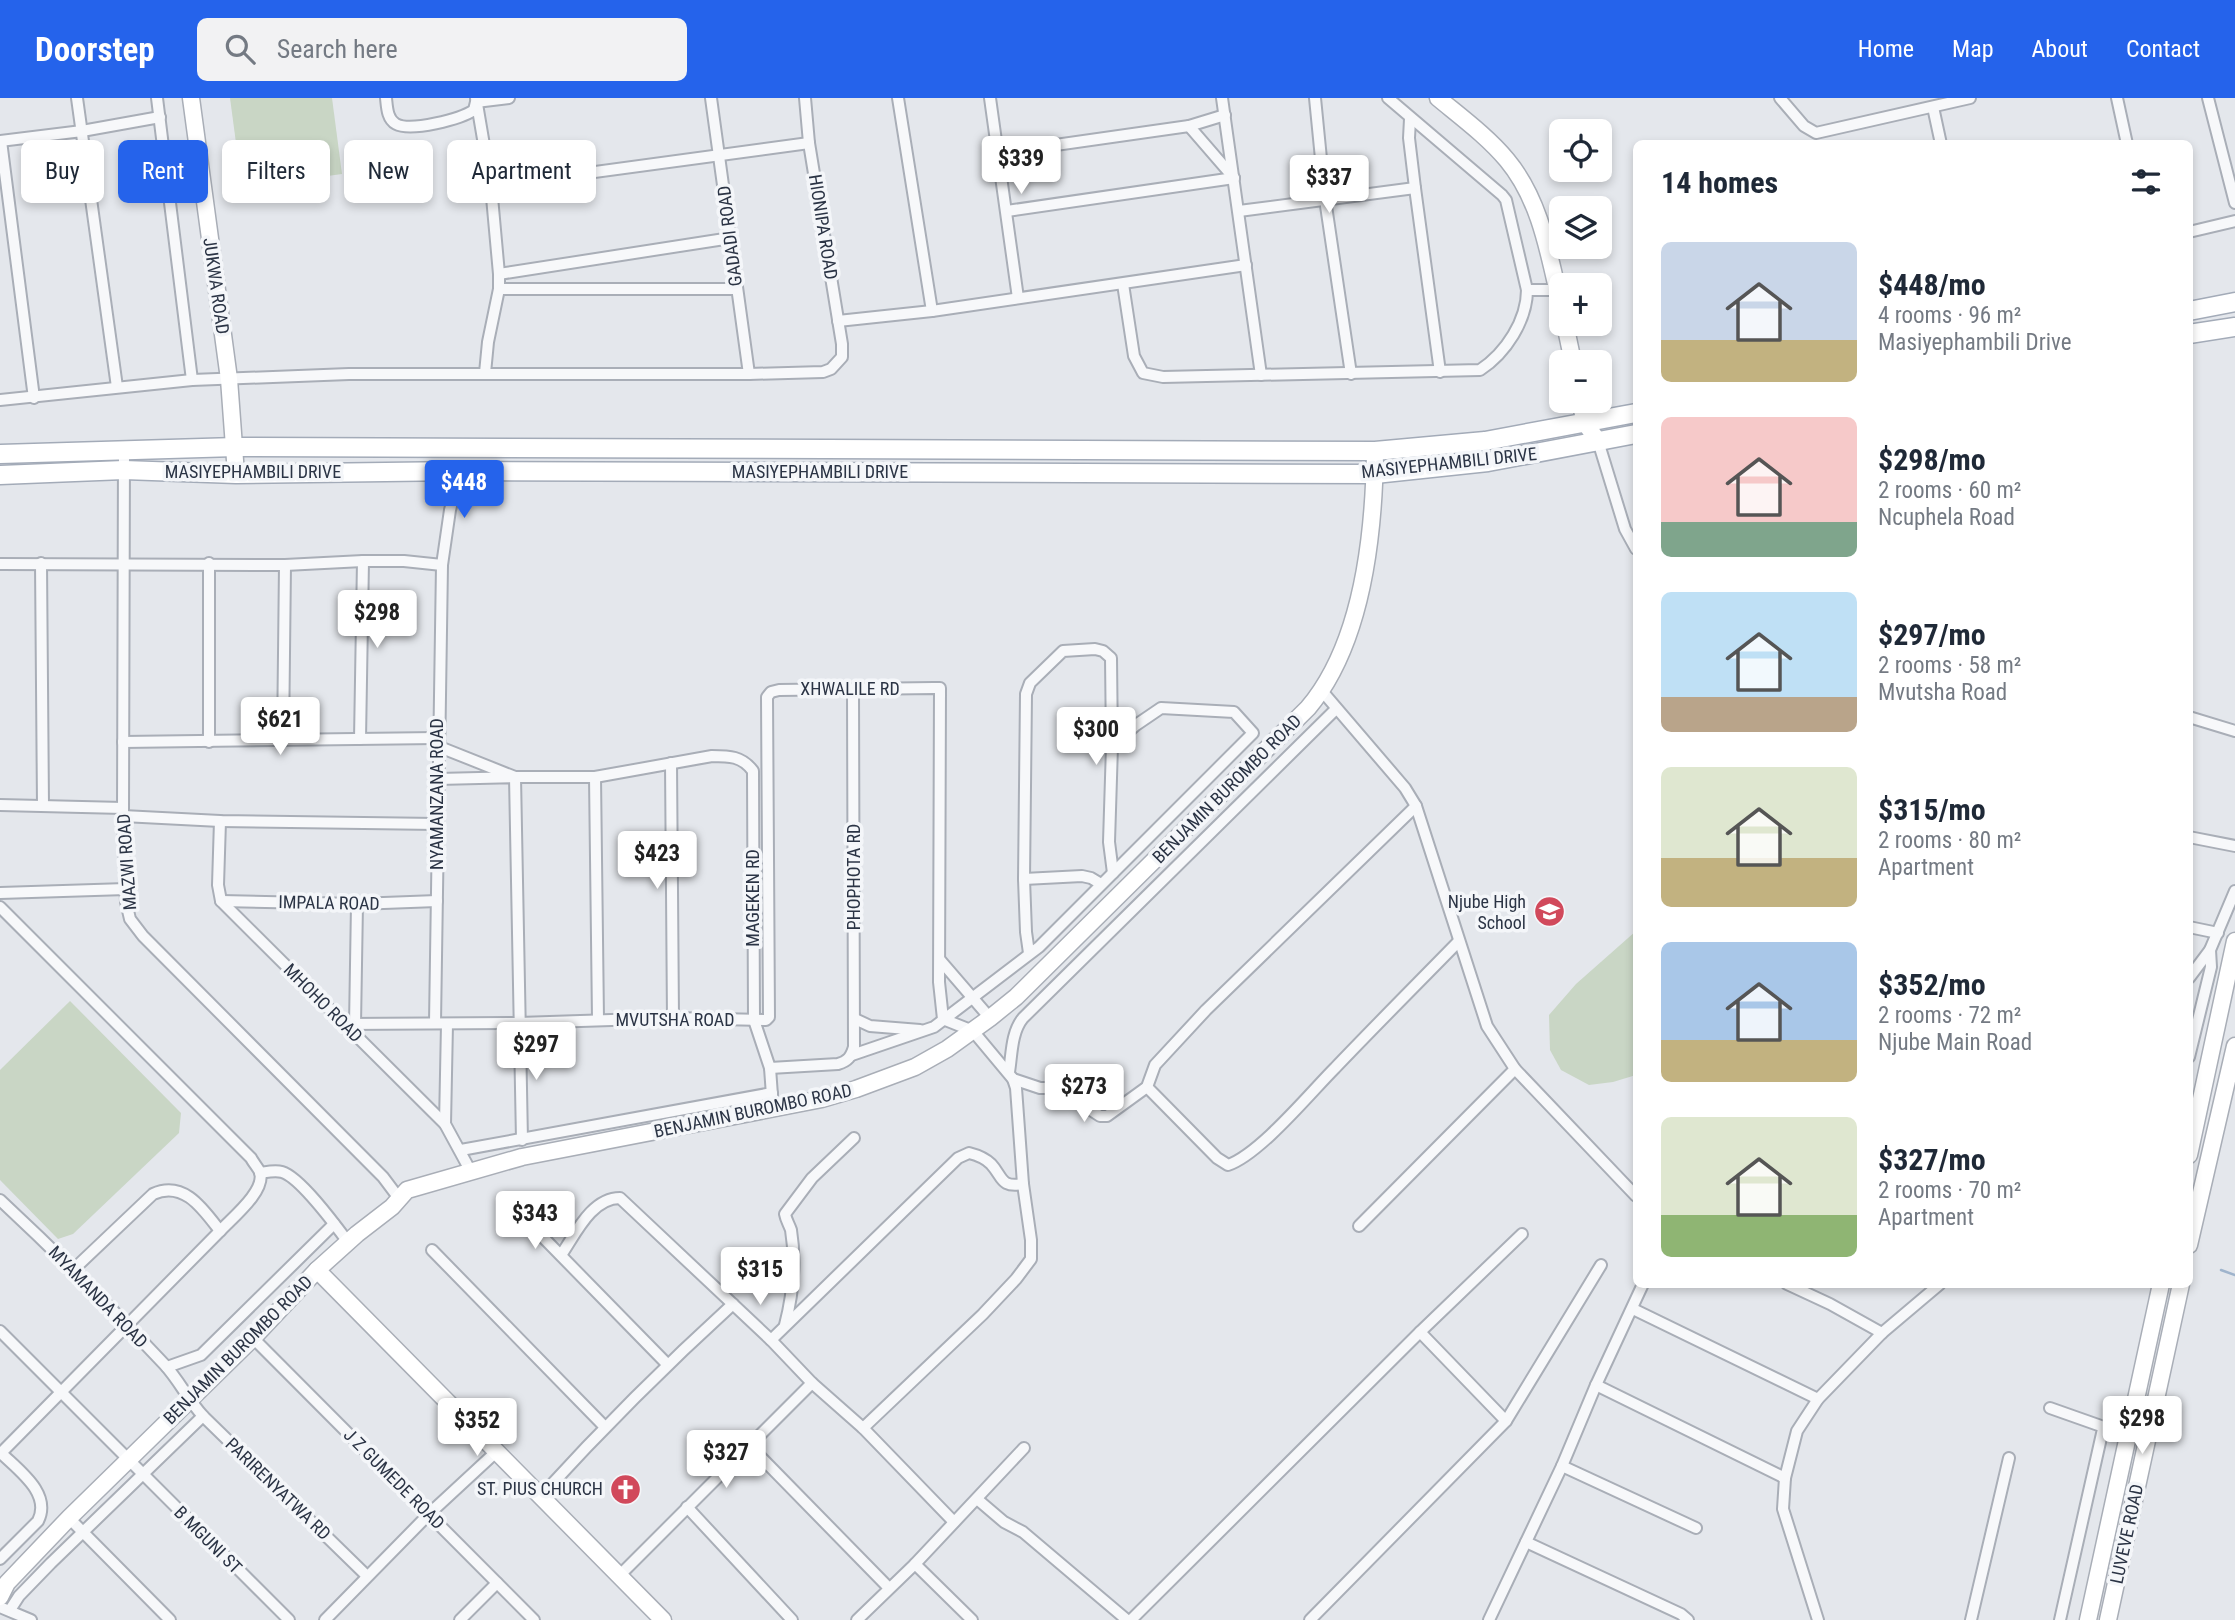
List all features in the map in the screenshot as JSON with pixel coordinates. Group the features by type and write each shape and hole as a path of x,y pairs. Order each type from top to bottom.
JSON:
{"main road":[{"path":"2193,310 2235,302"},
{"path":"2193,333 2235,327"},
{"name":"MASIYEPHAMBILI DRIVE","path":"0,454 236,447 1375,451 1485,441 1633,414"},
{"name":"MASIYEPHAMBILI DRIVE","path":"0,475 124,470 236,474 460,471 1375,474 1488,462 1633,435"}],"street":[{"path":"77,98 117,387"},
{"path":"157,98 192,380"},
{"name":"JUKWA ROAD","path":"191,98 229,379 236,474"},
{"path":"386,98 391,119 396,124 408,127 460,118 474,110 476,100"},
{"path":"476,100 509,98"},
{"name":"GADADI ROAD","path":"711,98 749,374"},
{"name":"HIONIPA ROAD","path":"749,374 823,372 831,369 842,357 809,143 805,98"},
{"path":"898,98 932,311"},
{"path":"990,98 1018,298"},
{"path":"1223,98 1261,375"},
{"path":"1315,98 1325,199 1351,374"},
{"path":"1124,284 1134,356 1143,373 1163,377 1440,372 1480,369 1490,363 1507,344 1527,304 1527,290 1506,200 1388,98"},
{"path":"1438,98 1513,167 1537,211 1553,273"},
{"path":"1780,98 1804,127 1816,133 1970,98"},
{"path":"2117,98 2126,140"},
{"path":"2208,98 2235,204"},
{"path":"476,100 483,140"},
{"path":"1933,107 1940,140"},
{"path":"999,153 1189,126 1225,115"},
{"path":"34,398 0,141 82,131 160,117"},
{"path":"1410,119 1409,138 1440,372"},
{"path":"1189,126 1234,178"},
{"path":"596,172 809,143"},
{"path":"1007,211 1234,178"},
{"path":"1239,211 1415,188"},
{"path":"485,373 499,289 493,203"},
{"path":"2193,231 2235,221"},
{"path":"499,274 731,239"},
{"path":"838,321 932,311 1246,265"},
{"path":"499,289 737,289"},
{"path":"1527,290 1549,296"},
{"path":"0,400 192,380 349,374 749,374"},
{"path":"1583,413 1585,423 1598,441 1625,529 1633,544"},
{"name":"MAZWI ROAD","path":"124,450 123,812 127,910 136,928 383,1177 398,1197 407,1190"},
{"name":"BENJAMIN BUROMBO ROAD","path":"2,1585 253,1338 317,1270 407,1190 522,1157 772,1101 822,1099 915,1067 973,1031 1016,997 1308,708 1322,691 1347,637 1360,592 1371,530 1375,451"},
{"name":"NYAMANZANA ROAD","path":"435,1023 437,742 442,565 450,510 460,471"},
{"path":"0,564 285,565 363,561 442,565"},
{"path":"360,739 363,561"},
{"path":"41,563 43,806"},
{"path":"209,564 209,743"},
{"path":"283,741 285,565"},
{"path":"1029,953 1024,879 1027,689 1063,651 1095,649 1103,651 1111,658 1109,842 1113,873"},
{"name":"XHWALILE RD","path":"754,1020 762,1021 769,1017 767,697 771,692 779,690 940,688 939,1000 943,1019"},
{"name":"PHOPHOTA RD","path":"848,1059 855,1019 853,690"},
{"path":"1322,691 1405,788 1416,806 1487,1026 1515,1069 1633,1193"},
{"path":"770,1069 825,1066 927,1030 943,1019 1047,939 1253,733 1234,712 1161,708 1136,724 1112,746"},
{"path":"1011,1076 1014,1035 1023,1017 1336,709"},
{"path":"2193,718 2235,731"},
{"path":"123,742 360,739 437,742 515,777"},
{"name":"MAGEKEN RD","path":"671,763 712,756 731,756 748,764 753,771 754,1020 770,1069 772,1101"},
{"path":"438,779 595,777 671,763 673,1018"},
{"path":"515,777 522,1140"},
{"path":"595,777 598,1019"},
{"path":"0,805 43,806 220,821 437,824"},
{"path":"1011,1076 1040,1088 1057,1088 1100,1116 1107,1116 1147,1087 1155,1065 1206,1010 1416,806"},
{"path":"220,821 218,885 221,901"},
{"path":"2193,838 2235,846"},
{"path":"1024,879 1082,876 1101,884"},
{"path":"0,893 126,889"},
{"path":"2193,973 2210,950 2235,891"},
{"name":"IMPALA ROAD","path":"221,901 357,904 436,901"},
{"name":"MHOHO ROAD","path":"221,901 350,1024 444,1124 470,1170"},
{"path":"350,1024 357,904"},
{"path":"0,907 251,1158 260,1173 256,1193 0,1452 37,1490 41,1497 42,1513 38,1521 0,1559"},
{"path":"2193,928 2218,933"},
{"path":"1147,1087 1217,1158 1228,1164 1239,1161 1309,1096 1459,941"},
{"path":"2193,1136 2235,941"},
{"path":"2193,1041 2211,967 2210,950"},
{"path":"940,960 990,1018"},
{"name":"MVUTSHA ROAD","path":"350,1024 519,1023 673,1018 754,1020"},
{"path":"855,1019 870,1026 927,1030"},
{"path":"863,1428 983,1314 1031,1259 1016,1087 1011,1076 973,1031 943,1019"},
{"path":"444,1124 447,1024"},
{"path":"2193,1228 2235,1046"},
{"path":"1359,1226 1515,1069"},
{"path":"461,1150 772,1101"},
{"path":"784,1327 792,1296 793,1268 790,1228 785,1214 812,1178 854,1138"},
{"path":"771,1340 958,1158 970,1153 979,1156 990,1163 1008,1185 1023,1184"},
{"path":"260,1173 271,1171 290,1176 348,1242"},
{"path":"74,1269 153,1194 163,1189 182,1191 204,1209 220,1231"},
{"path":"561,1255 590,1212 604,1202 620,1198 771,1340 812,1383 863,1428 954,1522"},
{"name":"MYAMANDA ROAD","path":"0,1200 74,1269 167,1367 189,1401"},
{"path":"167,1367 201,1355 334,1224"},
{"path":"531,1225 667,1364"},
{"path":"977,1499 1004,1522 1023,1532 1129,1620 1522,1234"},
{"path":"432,1250 604,1426"},
{"path":"1310,1620 1506,1421 1601,1265"},
{"path":"317,1270 663,1620"},
{"path":"1490,1619 1641,1288"},
{"path":"1796,1288 1882,1333"},
{"path":"1818,1620 1785,1520 1782,1499 1797,1431 1818,1399 1882,1333 1935,1288"},
{"name":"LUVEVE ROAD","path":"2088,1620 2160,1288"},
{"name":"LUVEVE ROAD","path":"2108,1620 2180,1288"},
{"path":"540,1497 604,1426 733,1304"},
{"path":"1633,1309 1818,1399"},
{"name":"B MGUNI ST","path":"0,1331 289,1620"},
{"path":"1420,1332 1506,1421"},
{"name":"J Z GUMEDE ROAD","path":"253,1338 534,1620"},
{"path":"619,1576 812,1383"},
{"path":"1596,1385 1785,1478"},
{"name":"PARIRENYATWA RD","path":"189,1401 367,1576"},
{"path":"2050,1408 2103,1429 2060,1620"},
{"path":"31,1620 5,1609 203,1416"},
{"path":"749,1445 889,1588"},
{"path":"857,1620 915,1564 1024,1448"},
{"path":"325,1620 429,1514 496,1452"},
{"path":"1971,1620 2009,1458"},
{"path":"1562,1466 1696,1528"},
{"path":"687,1507 792,1620"},
{"path":"69,1518 170,1620"},
{"path":"1526,1542 1681,1614 1688,1620"},
{"path":"915,1564 972,1620"},
{"path":"460,1620 497,1583"}],"green space":[{"path":"230,98 332,98 342,174 330,176 330,140 236,140"},
{"path":"1633,934 1633,1076 1589,1085 1561,1070 1550,1050 1549,1015 1576,984"},
{"path":"70,1001 181,1113 179,1133 73,1234 58,1239 0,1180 0,1070"}],"waterway":[{"path":"2221,1270 2235,1275"}],"place":[{"name":"Njube High School","path":"1549,912"},
{"name":"ST. PIUS CHURCH","path":"626,1489"}]}
